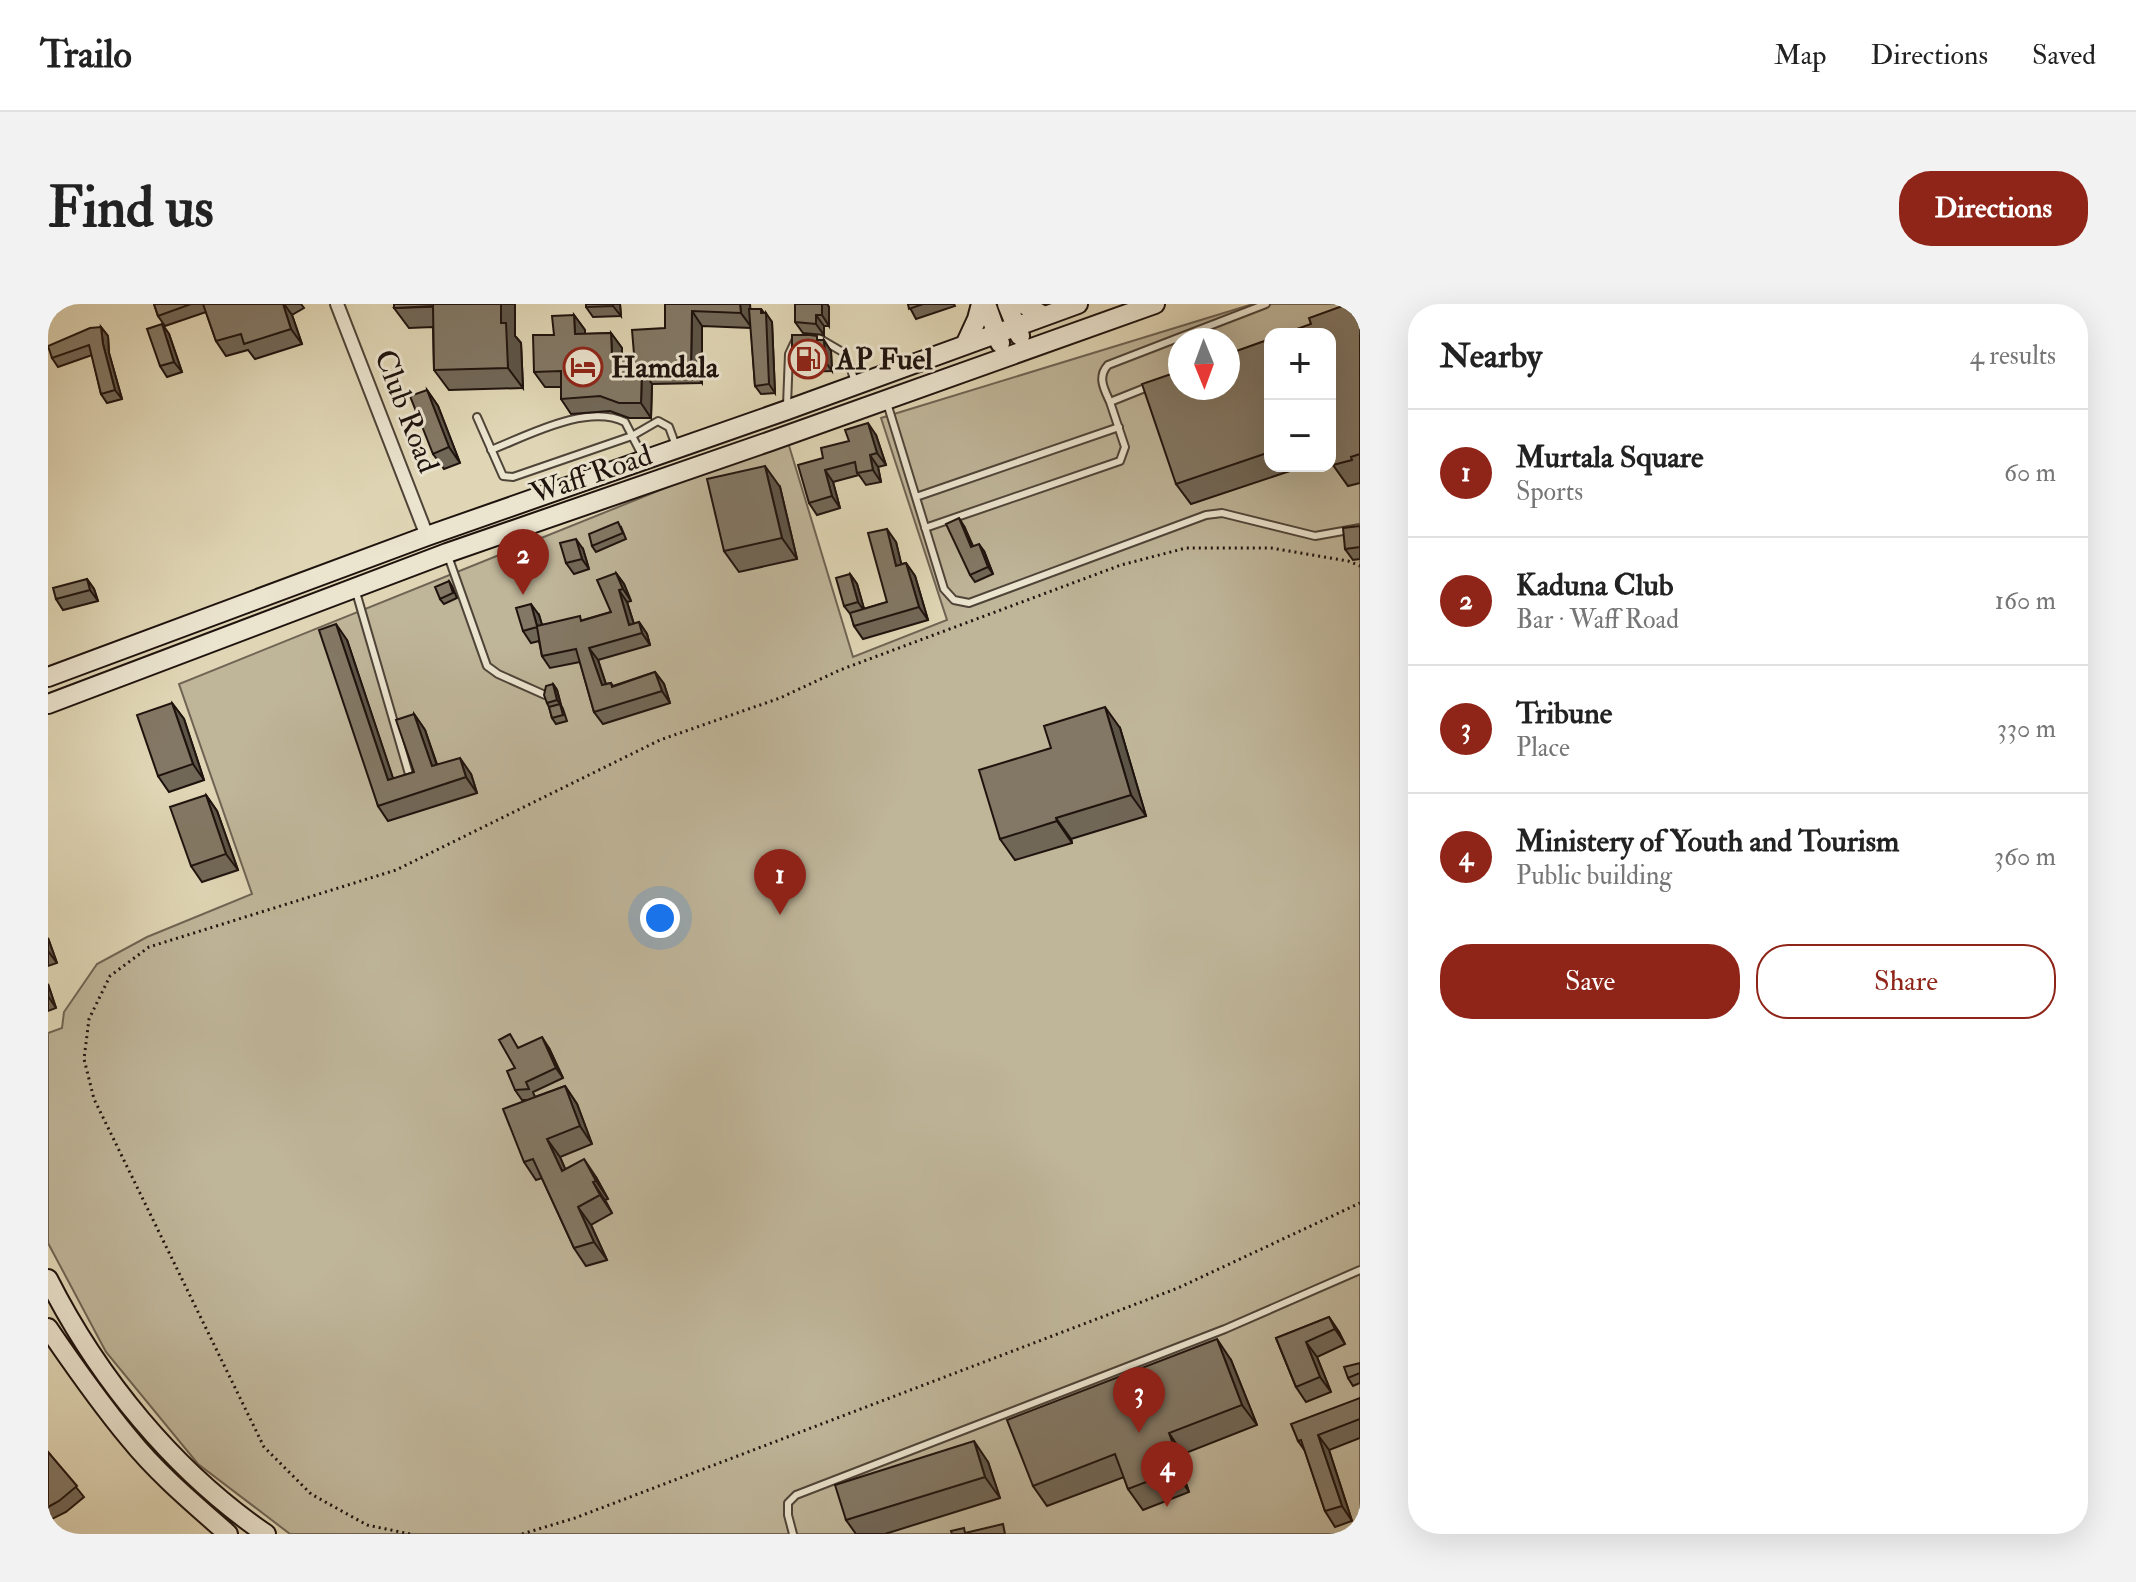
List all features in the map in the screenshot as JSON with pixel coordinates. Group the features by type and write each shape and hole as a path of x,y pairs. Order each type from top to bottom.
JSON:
{"street":[{"name":"Club Road","path":"337,304 427,536"},
{"path":"984,304 1004,357"},
{"path":"965,345 984,304"},
{"path":"1007,304 1025,350"},
{"path":"1023,304 1044,316"},
{"name":"Waff Road","path":"48,677 427,536 645,461 1078,304"},
{"name":"Waff Road","path":"48,704 447,553 1155,304"},
{"path":"48,1279 67,1318 102,1371 145,1423 190,1472 266,1534"},
{"path":"48,1328 82,1378 131,1440 179,1491 228,1534"}],"lane":[{"path":"925,528 1120,461 1125,447 1101,378 1108,365 1266,304"},
{"path":"787,410 789,354 794,339 817,337 846,354 856,385"},
{"path":"1110,402 1165,381"},
{"path":"886,399 944,589 954,600 969,603 1206,515 1222,513 1315,536 1360,528"},
{"path":"477,417 503,476 513,477 632,436 658,421 669,427 677,449"},
{"path":"491,450 563,421 600,417 621,420 627,425 645,461"},
{"path":"916,497 1119,427"},
{"path":"447,553 487,666 545,695"},
{"path":"355,589 411,781"},
{"path":"793,1534 788,1503 796,1495 1225,1329 1360,1270"}],"path":[{"path":"410,1534 367,1525 311,1494 264,1447 94,1099 84,1059 89,1019 110,976 149,947 396,870 660,740 780,698 840,670 1121,565 1186,548 1271,548 1360,566"},
{"path":"522,1534 575,1518 1178,1288 1360,1203"}],"shaded area":[{"path":"1253,304 1360,304 1360,1534 290,1534 198,1464 106,1352 48,1243 48,1033 62,1028 64,1012 97,964 147,937 252,894 179,684 787,439 853,657 947,620 881,418 1168,330 1168,400 1240,400 1240,328 1175,328"}],"building":[{"path":"154,304 191,304 158,316"},
{"path":"203,304 283,304 291,329 244,344 241,334 216,341"},
{"path":"394,304 501,304 501,323 506,323 508,368 434,370 433,306 394,308"},
{"path":"586,304 613,304 613,306 586,307"},
{"path":"665,304 740,304 741,313 692,311 691,368 642,369 641,403 619,403 600,396 561,399 561,371 534,372 533,335 554,335 552,316 574,315 575,334 611,333 612,354 634,354 632,330 665,328"},
{"path":"795,304 822,304 822,315 816,315 816,324 795,322"},
{"path":"1348,304 1360,305 1360,454 1336,464 1336,328 1300,328 1311,324 1309,318"},
{"path":"749,309 761,309 761,313 766,313 769,384 755,386"},
{"path":"162,324 174,362 160,366 147,329"},
{"path":"101,327 115,390 101,394 89,345 52,358 48,346 90,328"},
{"path":"792,335 817,336 817,340 824,340 825,361 792,361"},
{"path":"1264,341 1264,454 1176,484 1142,384 1168,375 1168,400 1240,400 1240,350"},
{"path":"427,390 449,447 433,454 410,396"},
{"path":"868,423 877,453 870,455 873,470 857,473 855,462 825,470 832,496 809,503 798,465 823,458 821,448 849,441 845,430"},
{"path":"765,466 782,538 724,551 707,479"},
{"path":"959,518 971,547 979,544 988,567 970,575 946,524"},
{"path":"618,522 623,533 592,546 589,534"},
{"path":"1360,526 1360,547 1345,549 1343,528"},
{"path":"887,529 896,566 906,563 919,607 854,626 850,613 887,602 868,533"},
{"path":"576,539 582,559 566,563 560,543"},
{"path":"616,573 623,589 619,590 629,625 639,622 642,633 589,648 602,685 611,683 612,687 655,672 662,691 594,712 576,649 542,656 537,627 523,631 516,608 531,604 537,626 580,616 581,621 611,612 597,580"},
{"path":"850,574 858,602 844,606 836,578"},
{"path":"87,579 90,590 56,599 53,588"},
{"path":"449,581 453,593 440,599 435,587"},
{"path":"336,624 388,780 414,772 396,720 414,714 432,766 460,758 466,777 378,806 319,630"},
{"path":"553,684 557,700 547,703 544,695 546,686"},
{"path":"172,703 193,764 158,776 137,715"},
{"path":"560,704 563,715 552,718 549,707"},
{"path":"1105,707 1131,795 1000,839 979,770 1051,748 1044,726"},
{"path":"206,795 226,854 191,866 170,807"},
{"path":"510,1034 518,1048 542,1037 556,1068 526,1082 529,1089 515,1090 507,1071 515,1068 499,1040"},
{"path":"565,1086 580,1126 547,1139 562,1171 584,1159 600,1195 578,1207 594,1242 574,1248 533,1159 524,1162 503,1109"},
{"path":"1329,1317 1335,1329 1306,1342 1320,1377 1296,1387 1276,1338"},
{"path":"1217,1339 1242,1405 1169,1433 1175,1449 1167,1451 1175,1471 1128,1489 1115,1454 1033,1486 1007,1420"},
{"path":"1360,1363 1360,1373 1348,1378 1344,1367"},
{"path":"1360,1398 1360,1419 1318,1435 1342,1506 1325,1511 1301,1440 1298,1441 1291,1424"},
{"path":"974,1441 985,1477 846,1520 835,1485"},
{"path":"48,1452 77,1486 48,1507"},
{"path":"1003,1524 1005,1534 952,1534 951,1531 964,1528 965,1533"}],"place":[{"name":"AP Fuel","path":"808,359"},
{"name":"Hamdala","path":"583,367"},
{"name":"Kaduna Club","path":"523,595"},
{"name":"Murtala Square","path":"780,915"},
{"name":"Tribune","path":"1139,1433"},
{"name":"Ministery of Youth and Tourism","path":"1167,1507"}]}
